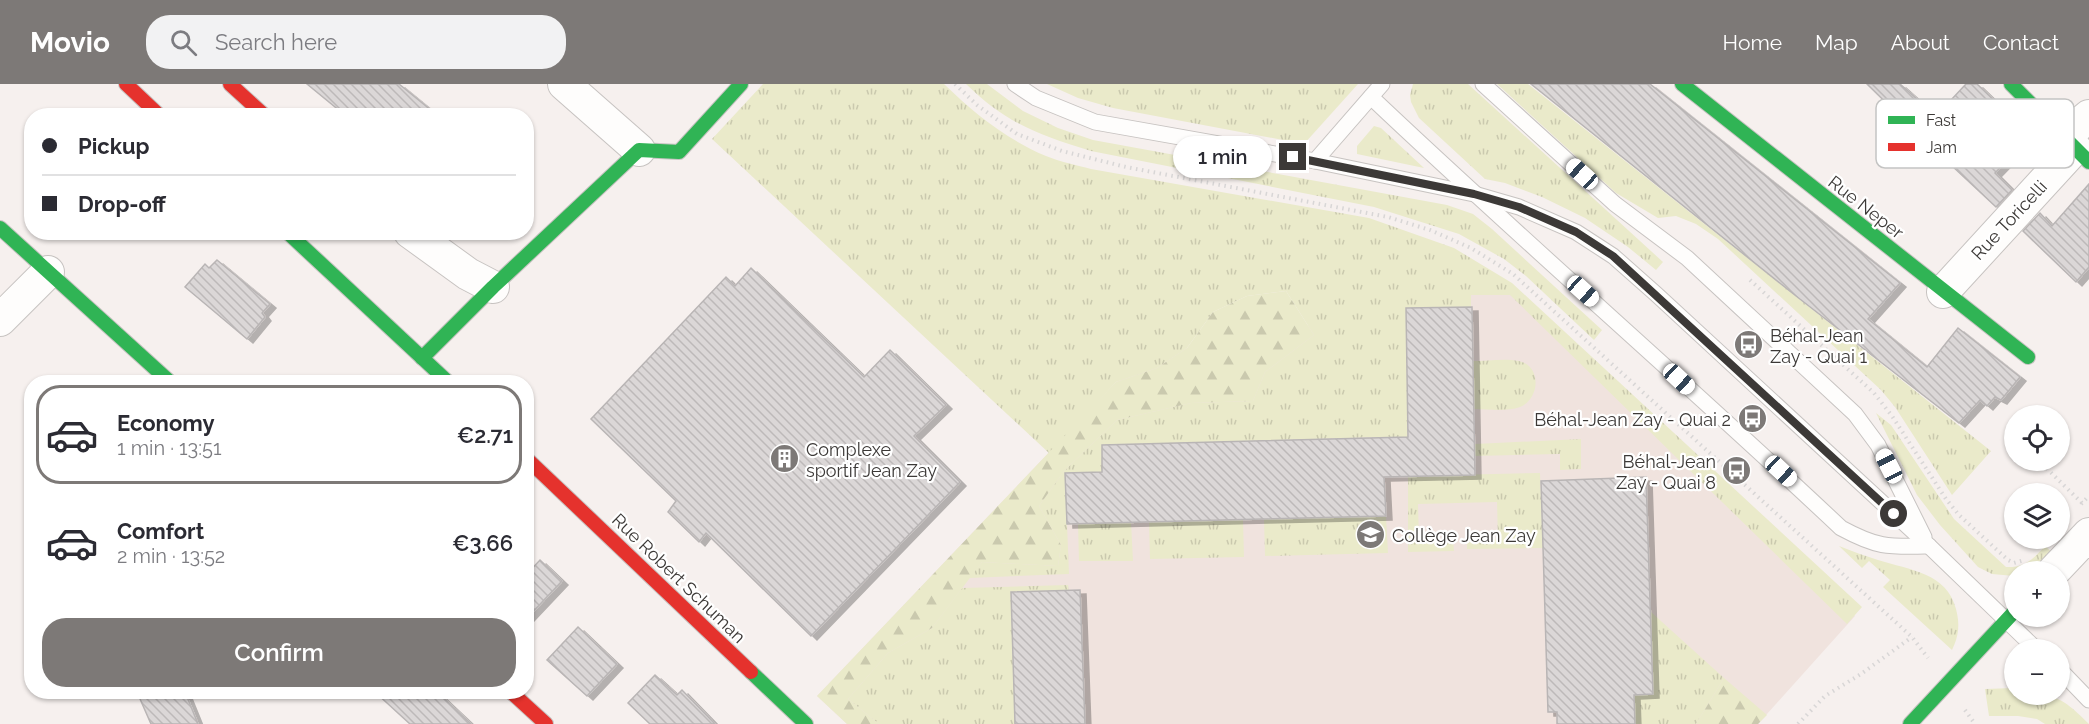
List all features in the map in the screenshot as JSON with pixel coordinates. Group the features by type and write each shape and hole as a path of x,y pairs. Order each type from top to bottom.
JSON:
{"street":[{"path":"126,84 152,108"},
{"path":"230,84 256,108"},
{"path":"564,84 639,150 679,152 741,84"},
{"name":"Rue Neper","path":"1682,84 2028,357"},
{"path":"2011,84 2026,99"},
{"name":"Rue Toricelli","path":"2076,149 2089,116"},
{"path":"422,358 493,287 639,150"},
{"name":"Rue Toricelli","path":"1943,292 2058,168"},
{"path":"0,228 162,375"},
{"path":"296,240 440,375"},
{"path":"421,240 468,274 493,287"},
{"path":"0,320 48,272"},
{"name":"Rue Robert Schuman","path":"534,466 806,724"},
{"path":"2063,561 2089,534"},
{"path":"1910,724 2004,623"},
{"path":"519,699 546,724"}],"lane":[{"path":"1015,84 1036,98 1095,122 1315,161 1474,194 1519,207 1576,232 1613,256 1929,546 2004,611"},
{"path":"1315,161 1382,84"},
{"path":"1483,84 1615,204 1687,258 1855,414 1878,445 1929,546"},
{"path":"1371,97 1474,194 1569,278 1841,528 1865,541 1888,547 1929,546"},
{"path":"2019,627 2028,639"},
{"path":"2070,680 2089,700"}],"path":[{"path":"955,84 977,105 1017,134 1062,151 1126,167 1388,217 1430,230 1471,248 1513,274 1912,637 1948,684"},
{"path":"2049,471 2089,510"},
{"path":"1798,724 1825,696 1861,674 1912,637"}],"shaded area":[{"name":"Collège Jean Zay","path":"1510,287 1855,616 1758,724 847,724 817,696 1116,382 1187,348"}],"green space":[{"path":"763,84 944,84 967,106 1004,134 1057,160 1091,169 1369,218 1454,248 1512,283 1862,607 1847,624 1510,295 1471,295 1471,307 1406,309 1408,457 1382,437 1102,445 1102,472 1065,473 1069,574 969,578 982,562 1058,566 1061,545 1039,506 1064,471 1117,420 1191,403 1253,401 1265,372 1314,335 1286,291 1247,296 1213,312 1187,348 1157,368 1116,382 1050,454 712,139"},
{"path":"966,84 987,84 1023,111 1058,128 1093,140 1447,205 1473,214 1602,330 1594,340 1526,276 1504,259 1459,234 1374,207 1091,151 1039,133 1009,118"},
{"path":"1047,84 1358,84 1304,144 1113,108 1078,98"},
{"path":"1413,84 1468,84 1663,262 1656,270 1628,247 1585,218 1542,197 1505,183 1485,179 1419,118 1411,102"},
{"path":"1497,84 1528,84 1991,451 1952,495 1895,407 1881,390 1718,239 1696,224 1676,216 1658,218 1616,193"},
{"path":"1374,126 1381,128 1424,168 1357,154 1357,146"},
{"path":"1286,291 1314,335 1265,372 1253,401 1191,403 1117,420 1064,471 1039,506 1061,545 1058,566 982,562 932,628 888,653 848,699 879,724 847,724 817,696 1116,382 1157,368 1187,348 1213,312 1247,296"},
{"path":"1508,360 1526,364 1535,376 1535,390 1532,397 1527,403 1515,409 1474,409 1473,361"},
{"path":"1876,413 1891,425 1954,519 2004,565 2004,575 1992,574 1978,567 1940,525 1917,495"},
{"path":"1581,439 1581,469 1560,470 1560,454 1475,456 1475,444"},
{"path":"1540,473 1543,548 1467,549 1467,540 1498,539 1497,502 1418,504 1419,540 1453,540 1454,551 1408,552 1408,476"},
{"path":"1077,485 1131,522 1133,561 1079,561"},
{"path":"1386,516 1388,553 1265,556 1264,519"},
{"path":"1243,520 1244,557 1150,559 1149,522"},
{"path":"1839,546 1914,570 1936,580 1945,588 1956,609 1958,620 1956,640 1952,650 1883,587 1890,580 1869,561 1862,568"},
{"path":"2042,549 2048,549 2054,554 2047,561 2029,561"},
{"path":"1068,585 1069,591 1011,592 1015,724 879,724 848,699 888,653 932,628 962,588"},
{"path":"1651,612 1724,678 1696,724 1635,724 1635,710 1616,696 1653,694"},
{"path":"1724,678 1767,715 1758,724 1696,724"},
{"path":"2004,688 2004,705 2068,705 2089,724 2045,724 2037,719 2018,716 1989,716 1985,689"}],"building":[{"path":"307,84 399,84 428,108 336,108"},
{"path":"1531,84 1650,84 1900,283 1868,319 1927,367 1958,328 2020,377 2001,400 1995,397 1987,406 1980,400 1959,423"},
{"path":"1867,84 1900,84 1917,99 1882,99"},
{"path":"1966,84 1977,84 1993,99 1952,99"},
{"path":"1954,168 2000,168 1995,173 2012,190 1996,207"},
{"path":"2089,184 2089,267 2076,282 2023,231 2040,213 2052,226"},
{"path":"217,260 270,304 262,313 265,317 247,339 185,287 205,264 209,268"},
{"name":"Complexe sportif Jean Zay","path":"751,268 864,377 890,350 946,405 914,436 960,482 811,636 706,533 699,542 668,512 676,501 591,419 726,277 735,286"},
{"path":"1472,307 1475,475 1384,477 1386,516 1067,524 1065,473 1102,472 1102,445 1408,437 1406,308"},
{"path":"1646,477 1653,694 1634,695 1635,724 1557,724 1557,712 1548,712 1541,481"},
{"path":"540,560 562,581 534,611 534,566"},
{"path":"1080,590 1085,724 1015,724 1011,592"},
{"path":"578,627 617,664 587,696 547,660"},
{"path":"655,675 677,695 682,690 715,724 650,724 628,703"},
{"path":"140,699 188,699 198,724 151,724"},
{"path":"383,699 444,699 471,724 410,724"}],"traffic: fast":[{"path":"422,358 493,287 639,150 679,152 741,84"},
{"path":"1682,84 2028,357"},
{"path":"2011,84 2026,99"},
{"path":"2074,147 2089,162"},
{"path":"0,228 162,375"},
{"path":"296,240 440,375"},
{"path":"1910,724 2004,623"},
{"path":"751,672 806,724"}],"traffic: jam":[{"path":"126,84 152,108"},
{"path":"230,84 256,108"},
{"path":"534,466 751,672"},
{"path":"519,699 546,724"}],"place":[{"name":"Béhal-Jean Zay - Quai 1","path":"1749,345"},
{"name":"Béhal-Jean Zay - Quai 2","path":"1752,419"},
{"name":"Complexe sportif Jean Zay","path":"785,459"},
{"name":"Béhal-Jean Zay - Quai 8","path":"1737,471"},
{"name":"Collège Jean Zay","path":"1371,535"}],"route":[{"path":"1293,157 1474,194 1519,207 1576,232 1613,256 1894,514"}]}
